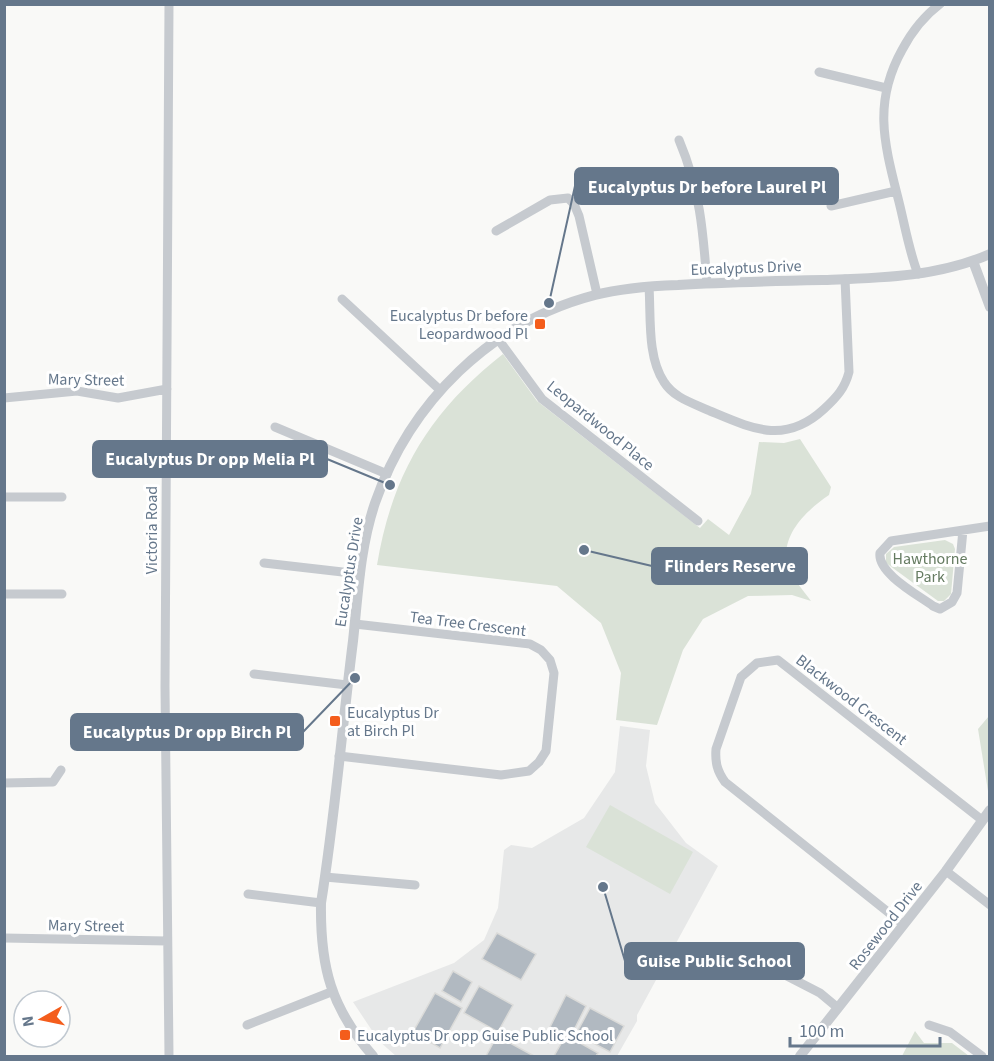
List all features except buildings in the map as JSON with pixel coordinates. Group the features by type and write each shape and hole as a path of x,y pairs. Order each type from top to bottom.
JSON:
{"street":[{"name":"Victoria Road","path":"169,4 167,389 169,1056"},
{"path":"918,274 896,191 884,136 882,111 886,87 905,44 924,19 940,4"},
{"path":"819,72 886,87"},
{"path":"679,140 697,189 703,220 707,283"},
{"path":"831,206 896,191"},
{"path":"496,231 550,200 568,198 574,204 579,216 597,294"},
{"name":"Eucalyptus Drive","path":"373,1056 348,1025 331,992 320,932 321,903 365,540 387,474 412,428 440,390 464,366 498,339 538,316 597,294 707,283 845,279 918,274 973,261 990,254"},
{"path":"973,261 990,307"},
{"path":"649,287 657,366 660,375 673,393 745,426 780,431 796,428 819,414 846,384 849,372 845,279"},
{"path":"342,299 440,390"},
{"name":"Leopardwood Place","path":"498,339 542,399 698,521"},
{"name":"Mary Street","path":"4,399 77,391 118,398 167,389"},
{"path":"274,427 387,474"},
{"path":"4,497 62,497"},
{"path":"963,530 957,593 952,602 940,609 897,580 881,564 879,553 891,541 963,530 990,526"},
{"path":"264,563 360,574"},
{"path":"4,594 62,594"},
{"name":"Tea Tree Crescent","path":"339,756 501,775 529,771 546,751 554,689 554,674 550,660 541,650 530,644 354,624"},
{"name":"Blackwood Crescent","path":"903,924 724,782 718,774 715,760 716,749 741,677 757,663 778,660 982,820"},
{"path":"254,674 347,685"},
{"path":"4,783 53,782 61,770"},
{"name":"Rosewood Drive","path":"800,1056 946,871 990,810"},
{"path":"946,871 990,905"},
{"path":"325,877 416,885"},
{"path":"248,894 321,903"},
{"name":"Mary Street","path":"4,938 167,942"},
{"path":"752,958 820,993 838,1008"},
{"path":"247,1025 331,992"},
{"path":"929,1025 950,1032 982,1056"}],"shaded area":[{"path":"620,726 650,730 646,766 655,803 686,843 718,866 617,1056 396,1056 379,1041 353,1002 454,963 484,940 498,908 504,850 511,845 532,848 584,818 615,772"}],"green space":[{"path":"503,354 537,401 700,528 708,519 729,535 751,494 759,442 784,443 800,439 831,487 829,495 812,508 798,524 792,533 786,553 789,569 811,601 792,595 748,596 703,619 683,650 657,725 616,720 621,673 601,623 557,586 377,565 393,502 404,473 418,447 455,398"},
{"name":"Hawthorne Park","path":"945,540 953,544 955,549 951,594 944,601 938,601 886,563 886,554 894,547"},
{"path":"989,716 990,790 988,791 978,729"},
{"path":"610,805 693,852 670,894 586,847"},
{"path":"915,1031 924,1043 952,1043 969,1056 902,1056"}],"place":[{"name":"Eucalyptus Dr before Laurel Pl","path":"549,303"},
{"name":"Eucalyptus Dr before Leopardwood Pl","path":"540,324"},
{"name":"Eucalyptus Dr opp Melia Pl","path":"390,485"},
{"name":"Flinders Reserve","path":"584,550"},
{"name":"Eucalyptus Dr opp Birch Pl","path":"355,678"},
{"name":"Eucalyptus Dr at Birch Pl","path":"335,721"},
{"name":"Guise Public School","path":"603,887"},
{"name":"Eucalyptus Dr opp Guise Public School","path":"345,1035"}]}
